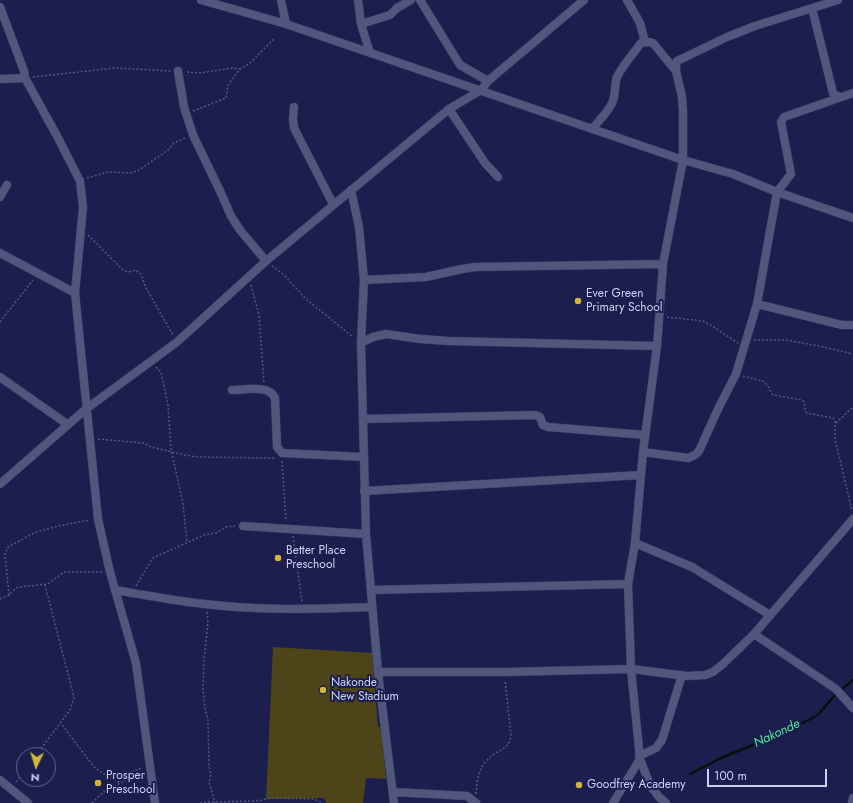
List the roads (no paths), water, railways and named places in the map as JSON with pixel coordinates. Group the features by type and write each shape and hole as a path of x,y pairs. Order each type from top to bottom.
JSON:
{"street":[{"path":"201,0 286,24 683,160 733,174 777,192 853,218"},
{"path":"281,0 286,24"},
{"path":"358,0 361,24 370,53"},
{"path":"361,24 390,15 397,8 411,0"},
{"path":"420,0 460,65 488,81"},
{"path":"0,484 86,409 177,342 266,261 333,204 449,109 480,90 488,81 584,0"},
{"path":"627,0 640,23 645,42"},
{"path":"666,803 659,797 650,785 639,757 631,669 628,584 635,543 643,452 657,346 663,264 683,160 682,96 676,71 676,63 677,61 727,37 755,26 838,0"},
{"path":"0,7 24,71 25,78 80,181 83,207 76,293 86,409 98,519 110,572 136,663 145,720 155,803"},
{"path":"812,8 833,93 841,97"},
{"path":"592,129 613,102 615,83 622,67 641,43 653,43 676,71"},
{"path":"178,71 186,113 193,135 231,216 240,230 266,261"},
{"path":"0,78 25,78"},
{"path":"643,452 688,458 695,455 704,442 718,409 736,374 757,304 777,192 792,174 781,122 782,119 853,93"},
{"path":"294,107 294,128 333,204"},
{"path":"449,109 485,163 498,178"},
{"path":"0,198 7,185"},
{"path":"351,190 359,227 364,280 361,344 363,457 371,607 394,803"},
{"path":"0,253 76,293"},
{"path":"364,280 421,278 475,267 663,264"},
{"path":"757,304 842,325 853,325"},
{"path":"361,344 374,337 386,334 420,339 449,341 657,346"},
{"path":"0,377 68,424"},
{"path":"232,390 264,389 270,391 275,398 277,447 279,450 287,454 363,457"},
{"path":"363,419 535,415 540,417 544,426 548,427 645,435"},
{"path":"364,491 641,475"},
{"path":"378,672 505,672 631,669 682,675 700,675 713,672 754,634 853,518"},
{"path":"243,526 366,534"},
{"path":"635,543 692,567 770,615"},
{"path":"371,590 628,584"},
{"path":"115,590 205,604 303,610 371,607"},
{"path":"754,634 839,692 853,708"},
{"path":"613,803 639,757 656,748 662,740 682,675"},
{"path":"0,780 28,803"},
{"path":"393,792 467,796 476,802"},
{"path":"852,803 853,798"}],"waterway":[{"name":"Nakonde","path":"690,774 721,758 787,731 818,715 835,695 853,680"}],"place":[{"name":"Ever Green Primary School","path":"578,301"},
{"name":"Better Place Preschool","path":"278,558"},
{"name":"Nakonde New Stadium","path":"323,690"},
{"name":"Prosper Preschool","path":"98,783"},
{"name":"Goodfrey Academy","path":"579,785"}]}
